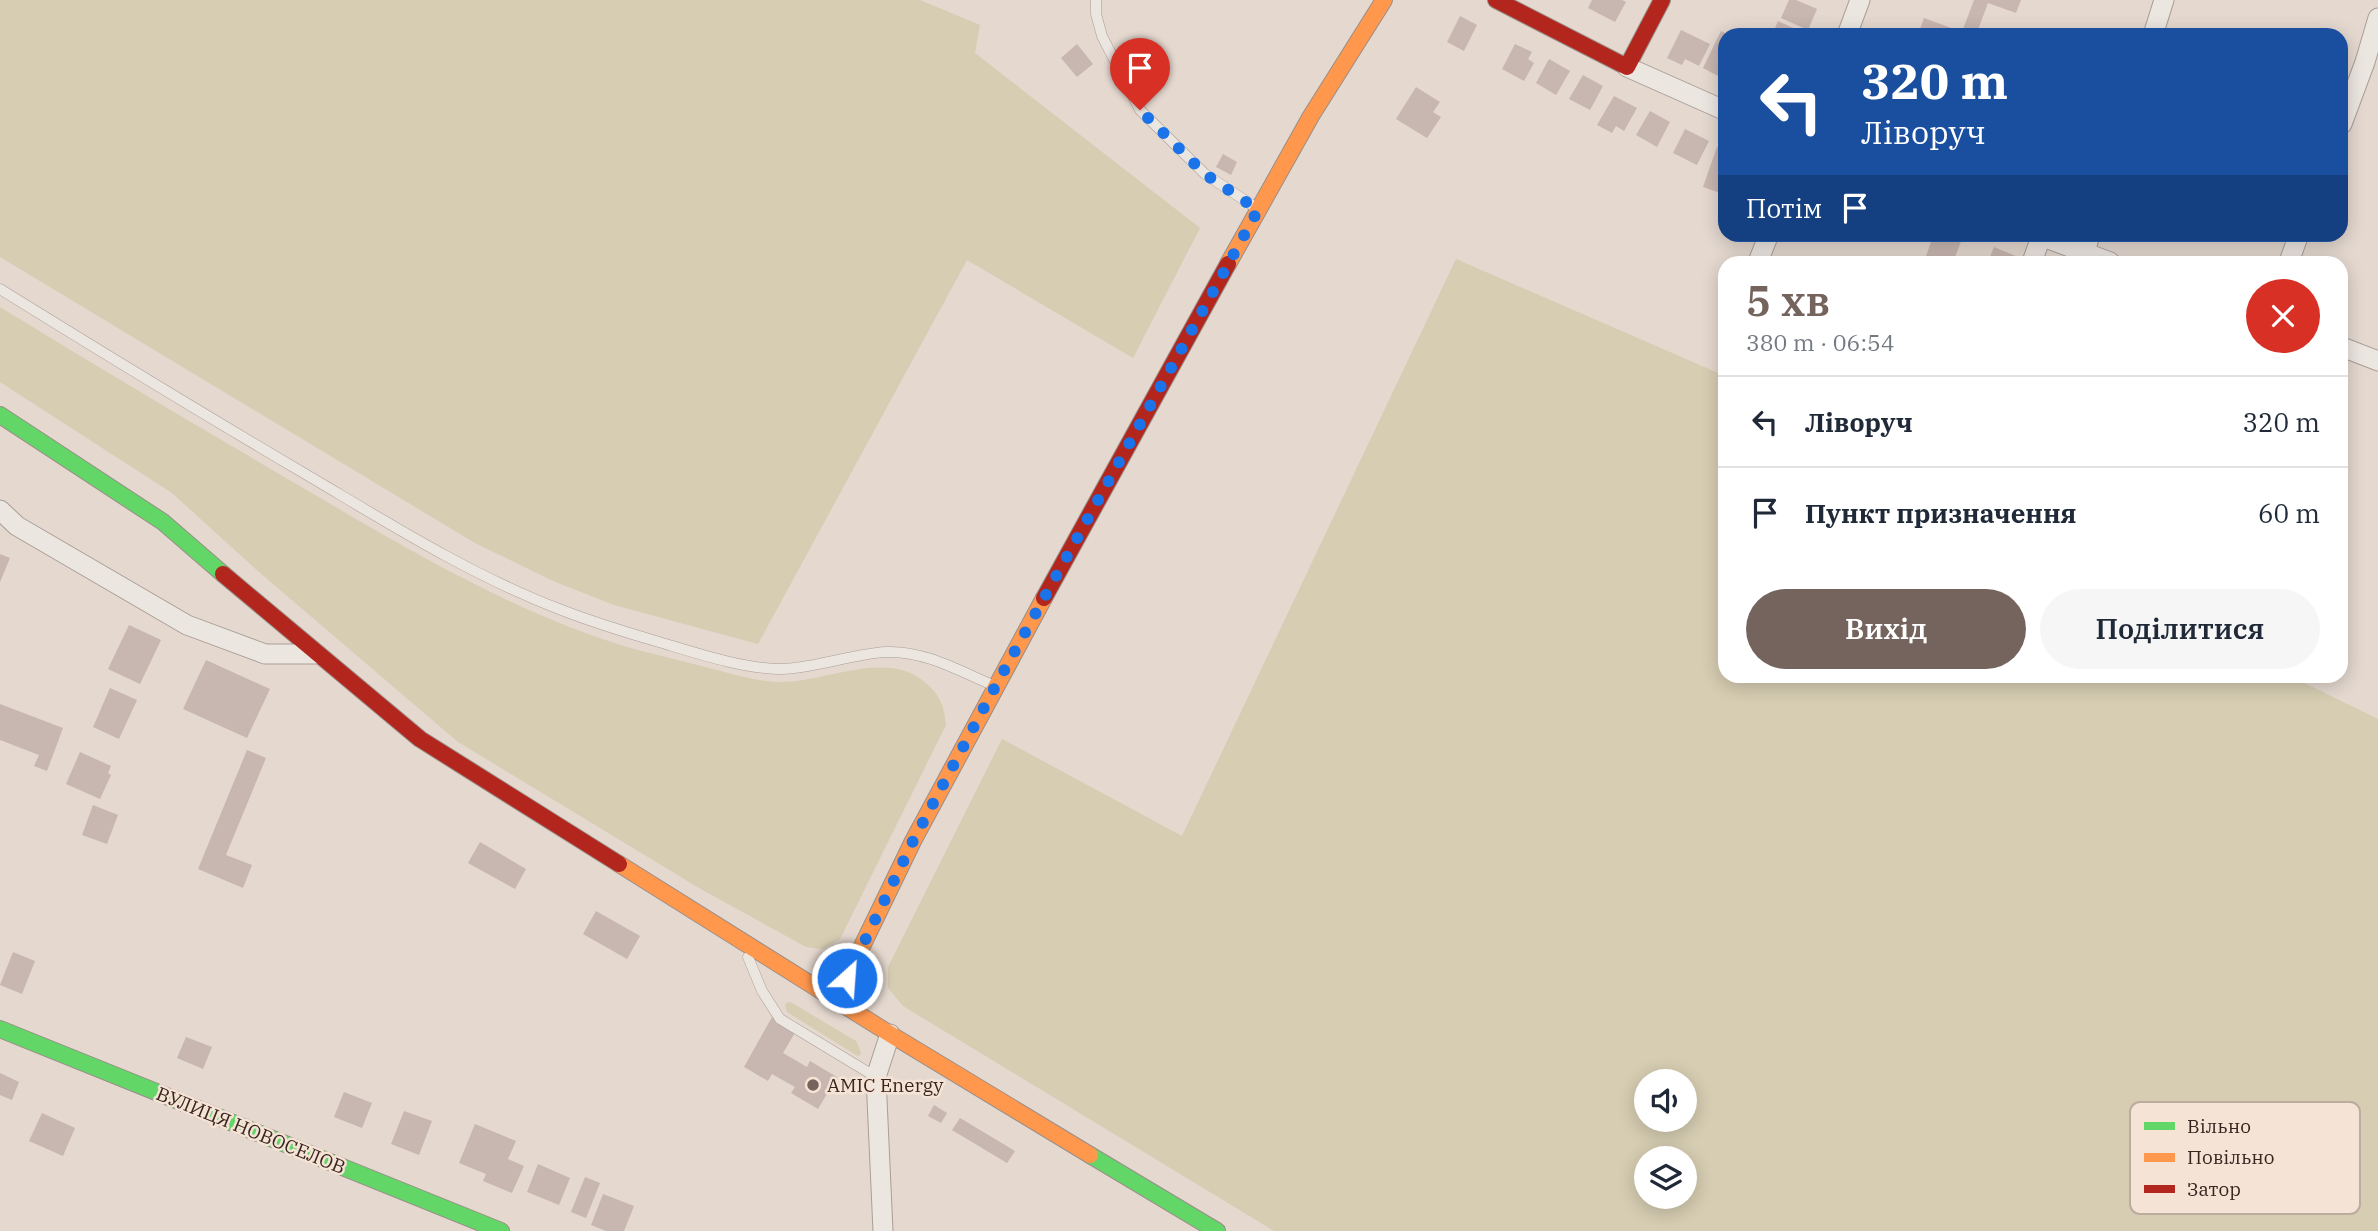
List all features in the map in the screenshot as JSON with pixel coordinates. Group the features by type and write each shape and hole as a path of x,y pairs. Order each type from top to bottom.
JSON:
{"main road":[{"path":"836,1000 913,841 995,687 1311,116 1384,0"},
{"path":"1496,0 1627,67 1662,0"},
{"path":"0,415 163,522 420,739 890,1034 1217,1231"},
{"name":"ВУЛИЦЯ НОВОСЕЛОВ","path":"0,1029 501,1231"}],"street":[{"path":"1850,28 1860,0"},
{"path":"2155,28 2164,0"},
{"path":"2348,108 2378,18"},
{"path":"1627,67 1718,107"},
{"path":"2087,244 2102,256"},
{"path":"2348,349 2378,361"},
{"path":"0,510 17,526 187,625 265,654 317,654"},
{"path":"883,1231 876,1077 890,1034"}],"lane":[{"path":"1096,0 1101,36 1140,110 1205,174 1258,210"},
{"path":"0,289 166,392 418,540 557,609 670,645 752,666 781,669 806,667 886,652 904,653 924,657 995,687"},
{"path":"741,941 762,991 780,1019 876,1077"}],"shaded area":[{"path":"0,0 920,0 980,25 975,53 1200,228 1133,358 967,260 758,644 614,605 553,581 475,543 0,257"},
{"path":"1456,259 1718,373 1718,683 2304,683 2378,719 2378,1231 1274,1231 903,1006 888,988 888,967 1002,739 1182,836"},
{"path":"0,307 388,537 468,581 549,619 634,649 760,680 794,681 852,670 890,668 907,672 922,680 940,700 946,725 840,939 823,949 806,947 699,888 458,742 259,572 172,493 0,382"},
{"path":"788,1002 856,1041 861,1053 859,1056 787,1012 785,1005"}],"building":[{"path":"1592,0 1626,2 1615,22 1588,8"},
{"path":"1789,0 1796,0 1817,9 1809,28 1781,18"},
{"path":"1974,0 2021,0 2016,13 1988,3 1979,28 1964,28"},
{"path":"1460,16 1477,25 1464,51 1447,42"},
{"path":"1924,18 1951,28 1920,28"},
{"path":"1778,21 1793,28 1775,28"},
{"path":"1681,30 1710,44 1699,66 1685,59 1682,65 1667,58"},
{"path":"1718,37 1718,76 1703,68"},
{"path":"1077,44 1093,64 1077,77 1061,58"},
{"path":"1515,44 1532,52 1528,59 1534,63 1524,81 1502,69"},
{"path":"1549,59 1570,71 1556,95 1536,83"},
{"path":"1583,75 1603,86 1590,110 1569,99"},
{"path":"1416,87 1440,102 1433,112 1441,117 1427,138 1396,119"},
{"path":"1614,96 1637,108 1624,131 1616,126 1612,133 1597,125"},
{"path":"1650,111 1670,122 1657,147 1636,135"},
{"path":"1685,129 1709,141 1697,165 1673,153"},
{"path":"1717,147 1718,147 1718,192 1703,187"},
{"path":"1223,154 1237,162 1231,175 1216,167"},
{"path":"1931,242 1961,242 1955,256 1926,256"},
{"path":"1994,247 2016,256 1990,256"},
{"path":"0,554 10,558 0,582"},
{"path":"129,625 161,640 140,684 108,669"},
{"path":"206,660 270,689 247,738 183,709"},
{"path":"110,688 137,700 119,739 93,727"},
{"path":"0,704 63,728 47,771 34,766 39,755 0,740"},
{"path":"247,750 266,758 226,855 252,865 243,888 198,869"},
{"path":"80,752 111,766 108,773 111,775 100,799 66,784"},
{"path":"93,805 118,815 107,844 82,835"},
{"path":"480,842 526,869 515,889 468,863"},
{"path":"596,911 640,936 627,959 583,934"},
{"path":"13,952 35,961 22,994 0,985"},
{"path":"772,1017 796,1031 783,1053 807,1067 810,1061 837,1077 818,1109 791,1093 795,1087 772,1074 768,1081 744,1067"},
{"path":"186,1037 212,1047 203,1069 177,1058"},
{"path":"0,1073 19,1082 12,1100 0,1095"},
{"path":"344,1092 372,1103 362,1128 334,1117"},
{"path":"934,1105 947,1113 941,1123 928,1116"},
{"path":"404,1111 432,1121 419,1155 391,1144"},
{"path":"42,1113 75,1128 63,1156 29,1141"},
{"path":"960,1118 1015,1151 1007,1163 952,1130"},
{"path":"475,1124 516,1141 508,1159 524,1166 512,1193 483,1181 486,1174 459,1163"},
{"path":"538,1164 570,1178 559,1205 527,1192"},
{"path":"585,1177 600,1183 586,1218 571,1212"},
{"path":"603,1194 634,1206 624,1231 606,1231 591,1225"}],"traffic: fast":[{"path":"0,415 163,522 223,574"},
{"path":"0,1029 501,1231"},
{"path":"1090,1155 1217,1231"}],"traffic: slow":[{"path":"1228,264 1311,116 1384,0"},
{"path":"836,1000 913,841 1044,598"},
{"path":"619,864 890,1034 1090,1155"}],"traffic: jam":[{"path":"1496,0 1627,67 1662,0"},
{"path":"1044,598 1228,264"},
{"path":"223,574 420,739 619,864"}],"place":[{"name":"AMIC Energy","path":"813,1085"}],"route":[{"path":"847,978 913,841 995,687 1258,210 1205,174 1140,110"}]}
